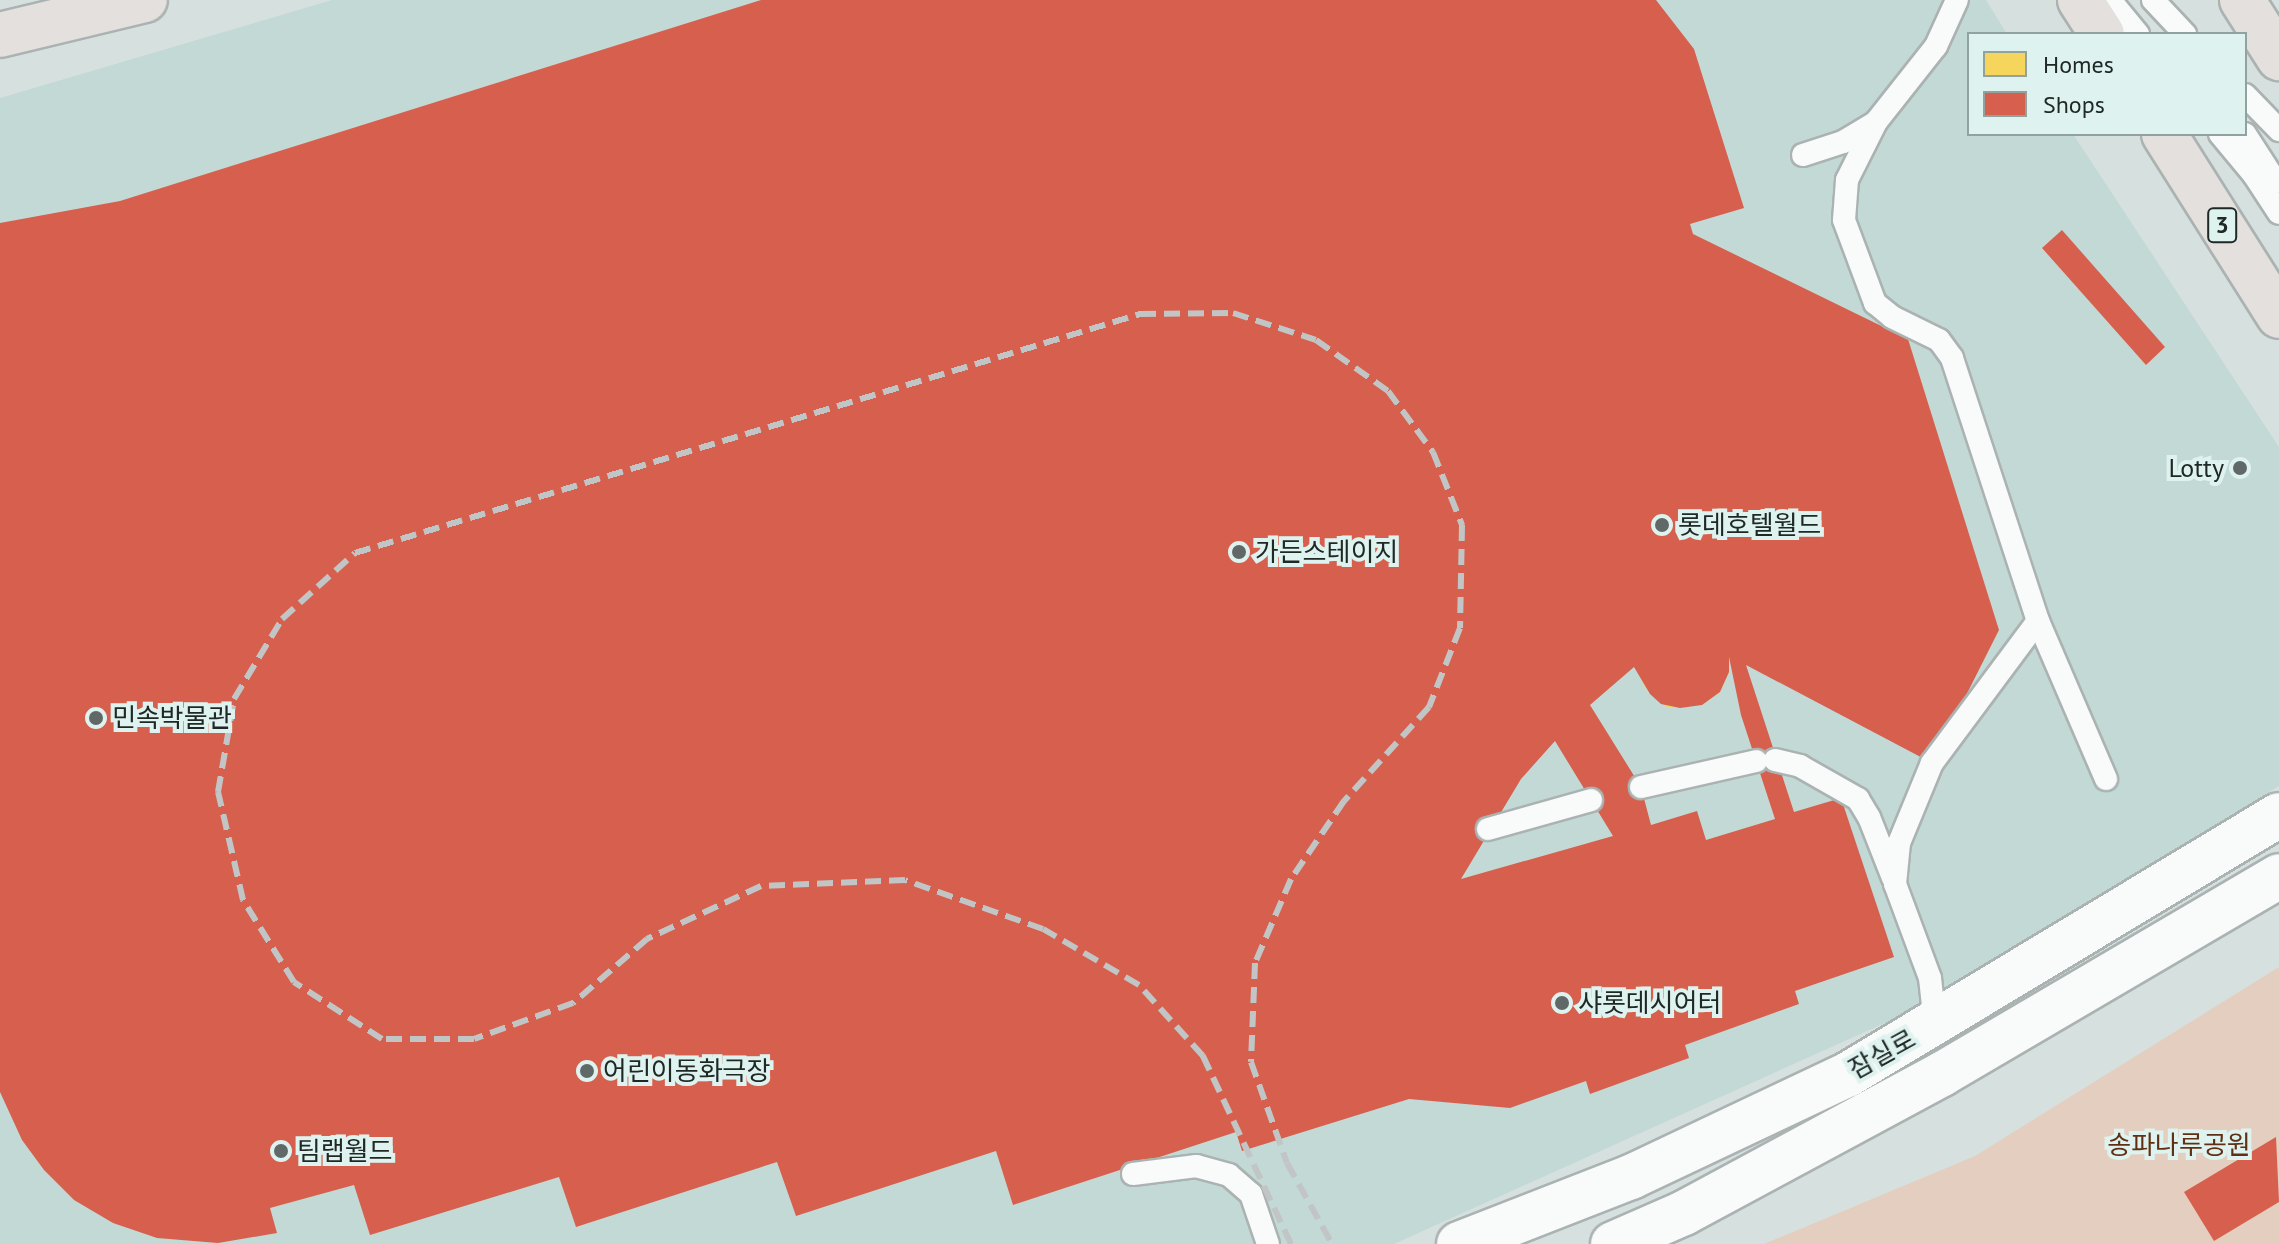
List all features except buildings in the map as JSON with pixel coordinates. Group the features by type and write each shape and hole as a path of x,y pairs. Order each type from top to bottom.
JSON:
{"main road":[{"path":"0,35 145,0"},
{"path":"2080,0 2101,32"},
{"path":"2242,0 2279,58"},
{"name":"3","path":"2165,136 2279,316"}],"street":[{"name":"잠실로","path":"1459,1244 1631,1177 1847,1075 2279,815"},
{"name":"잠실로","path":"1613,1244 1684,1213 1942,1074 2279,876"}],"lane":[{"path":"1957,0 1936,46 1876,122 1847,180 1844,220 1875,303 1892,317 1939,340 1952,358 2038,621 2106,779"},
{"path":"2110,0 2136,32"},
{"path":"2153,0 2177,29"},
{"path":"2247,97 2279,130"},
{"path":"1803,155 1843,142 1876,122"},
{"path":"2222,136 2254,175 2279,213"},
{"path":"2246,136 2279,187"},
{"path":"1895,884 1895,862 1905,823 1932,763 2038,621"},
{"path":"1641,787 1766,760 1800,766 1858,799 1869,817 1930,978 1935,1024"},
{"path":"1488,829 1591,800"},
{"path":"1133,1174 1196,1166 1229,1175 1251,1194 1268,1244"}],"shaded area":[{"path":"332,0 1986,0 2006,32 1967,32 1967,136 2074,136 2279,447 2279,786 1927,1004 1394,1244 0,1244 0,98"}],"green space":[{"name":"송파나루공원","path":"2279,967 2279,1244 1764,1244 1975,1156"}],"railway":[{"path":"1291,1244 1203,1056 1139,985 1043,929 905,880 761,886 647,939 573,1003 474,1039 382,1039 294,982 243,900 218,792 234,699 282,619 355,553 1140,314 1233,313 1316,340 1388,391 1433,452 1462,525 1460,628 1429,707 1344,801 1291,879 1255,963 1251,1062 1287,1163 1332,1244"}],"place":[{"name":"Lotty","path":"2240,468"},
{"name":"롯데호텔월드","path":"1662,525"},
{"name":"가든스테이지","path":"1239,552"},
{"name":"민속박물관","path":"96,718"},
{"name":"샤롯데시어터","path":"1562,1003"},
{"name":"어린이동화극장","path":"587,1071"},
{"name":"팀랩월드","path":"281,1151"}]}
